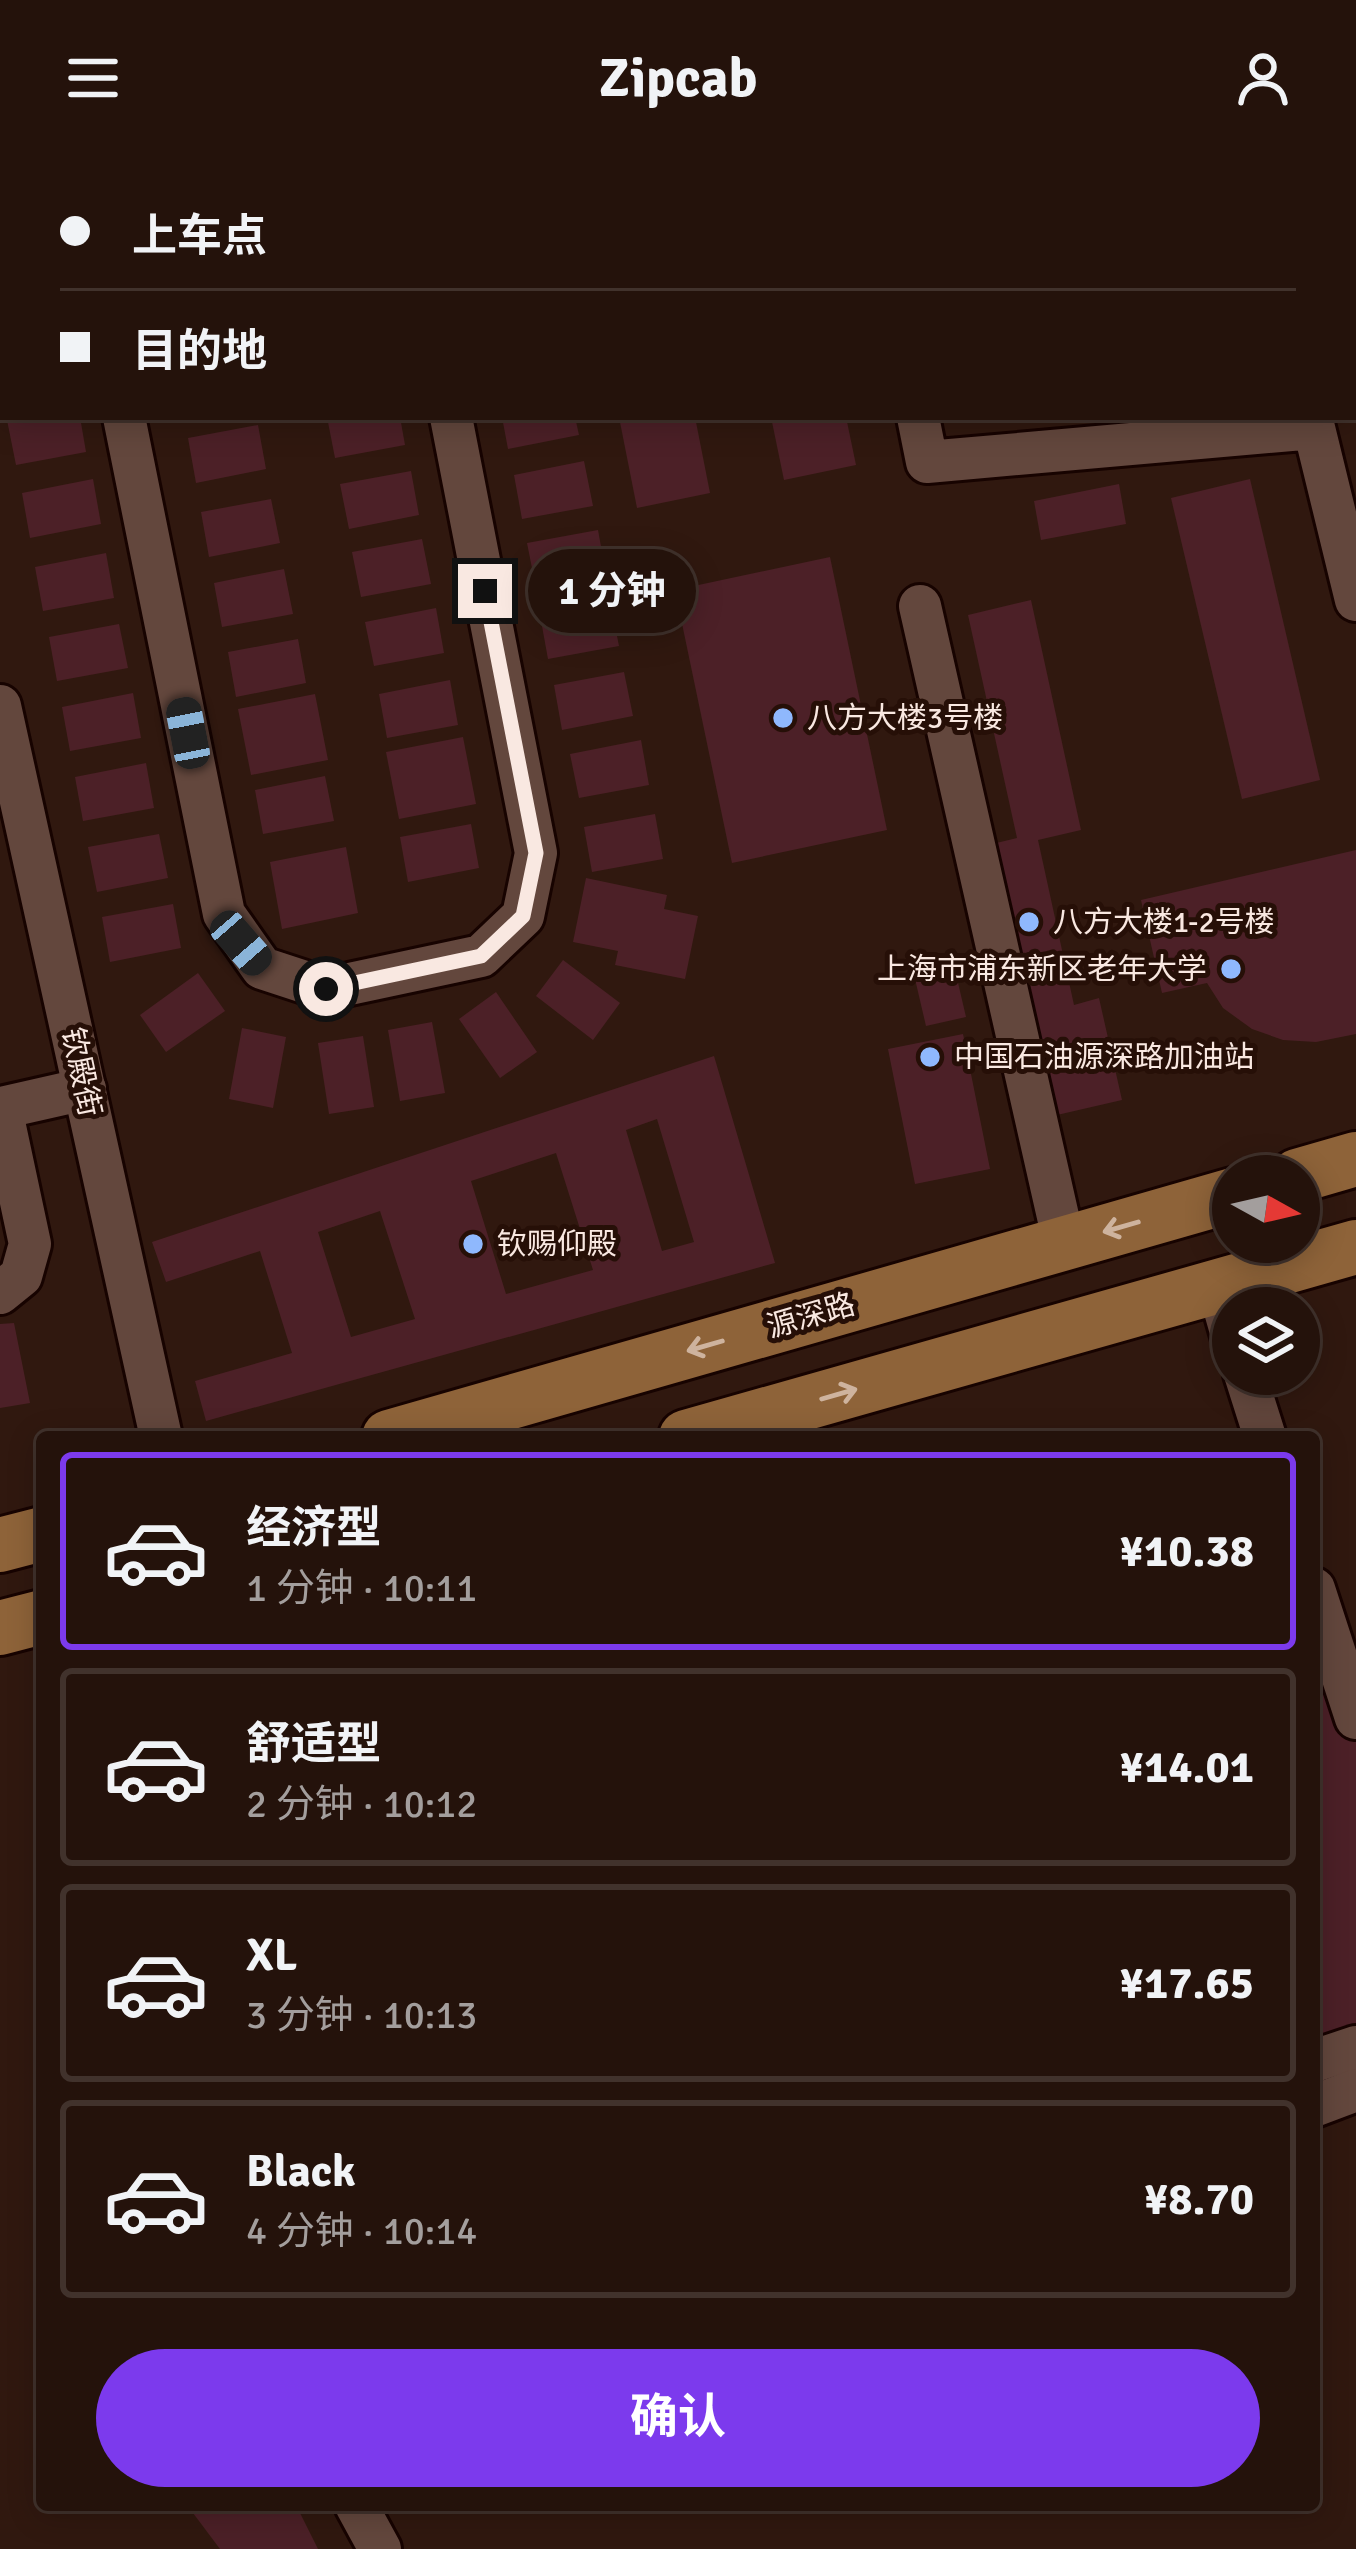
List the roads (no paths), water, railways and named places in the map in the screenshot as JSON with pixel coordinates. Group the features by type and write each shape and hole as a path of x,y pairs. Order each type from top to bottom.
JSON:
{"main road":[{"path":"1320,1169 1356,1159"},
{"name":"源深路","path":"410,1431 1212,1201"},
{"path":"707,1431 1356,1247"},
{"path":"0,1545 36,1536"},
{"path":"0,1628 36,1619"}],"street":[{"path":"125,420 224,914 262,968 291,982 326,989 481,956 523,916 533,886 536,853 452,420"},
{"path":"919,420 927,462 1314,428 1356,600"},
{"path":"920,606 1064,1243"},
{"name":"钦殿街","path":"0,706 160,1431"},
{"path":"0,1293 21,1276 30,1244 1,1108 85,1089"},
{"path":"1252,1395 1263,1431"},
{"path":"1324,1657 1356,1718"},
{"path":"1320,2059 1356,2047"},
{"path":"1320,2104 1356,2090"},
{"path":"359,2511 380,2549"}],"place":[{"name":"八方大楼3号楼","path":"783,718"},
{"name":"八方大楼1-2号楼","path":"1029,922"},
{"name":"上海市浦东新区老年大学","path":"1231,969"},
{"name":"中国石油源深路加油站","path":"930,1057"},
{"name":"钦赐仰殿","path":"473,1244"}]}
